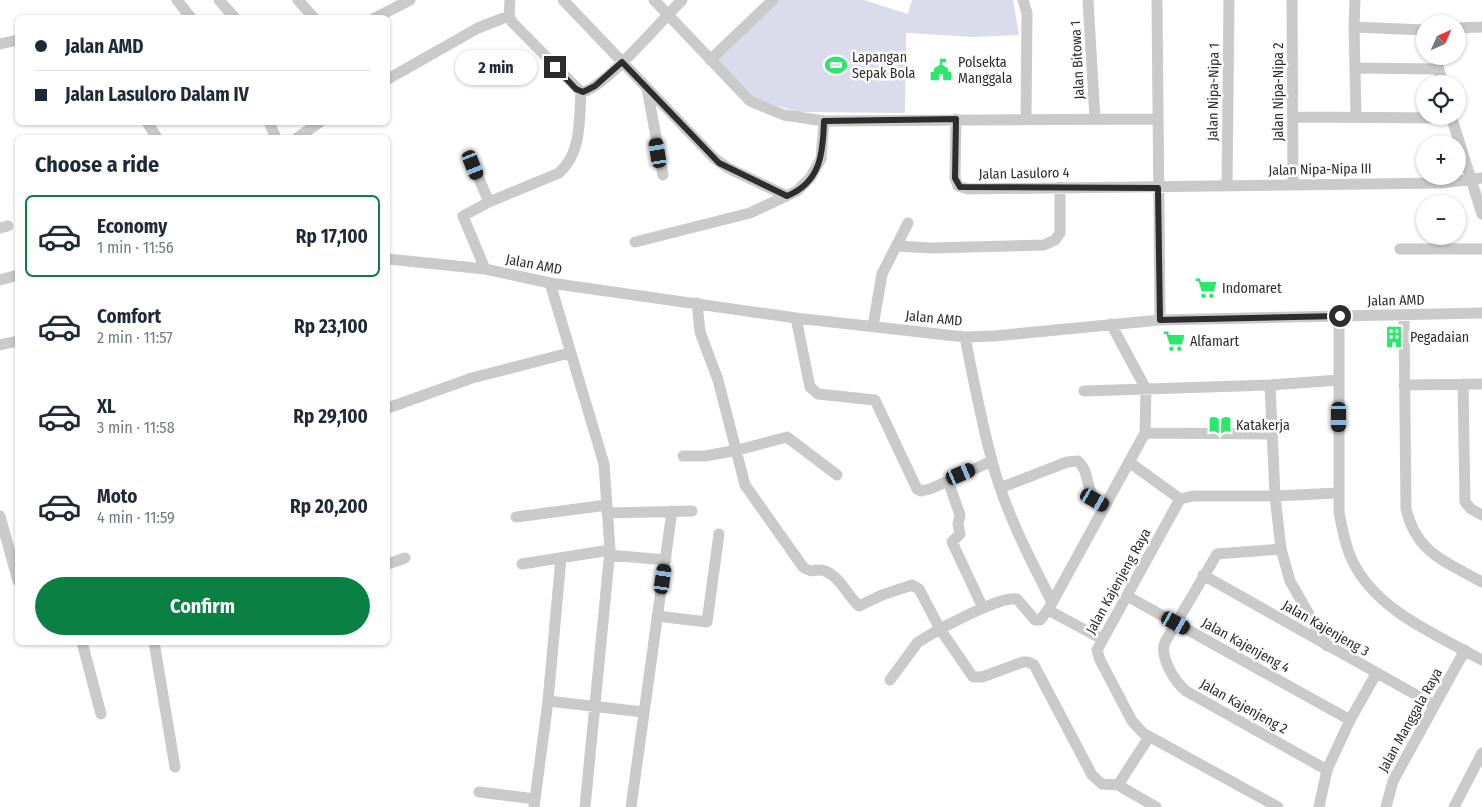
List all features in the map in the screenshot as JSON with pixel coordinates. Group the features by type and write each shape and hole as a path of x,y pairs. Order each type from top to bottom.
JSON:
{"street":[{"path":"177,0 189,15"},
{"path":"219,0 232,15"},
{"path":"298,0 311,15"},
{"path":"381,15 410,0"},
{"path":"510,0 509,16 534,46 581,92"},
{"path":"563,0 719,163 787,196"},
{"path":"654,0 750,101 766,110 784,115 824,121 1157,119"},
{"path":"581,92 595,86 622,62 682,0"},
{"path":"710,60 773,0"},
{"path":"1023,0 1027,13 1026,119"},
{"name":"Jalan Bitowa 1","path":"1088,0 1095,119"},
{"path":"1157,0 1160,320"},
{"name":"Jalan Nipa-Nipa 1","path":"1227,185 1229,0"},
{"name":"Jalan Nipa-Nipa 2","path":"1292,0 1293,184"},
{"path":"1355,0 1356,116"},
{"path":"390,78 478,28 509,16"},
{"path":"1354,26 1416,29"},
{"path":"1466,28 1482,27"},
{"path":"0,44 15,41"},
{"path":"1437,65 1440,75"},
{"path":"1355,68 1438,69"},
{"path":"647,88 663,175"},
{"path":"485,269 462,217 488,202 559,173 566,167 576,150 581,92"},
{"path":"1293,117 1416,117"},
{"name":"Jalan Lasuloro 4","path":"956,119 955,178 958,186 968,189 1060,187 1158,188"},
{"path":"635,242 750,213 797,191 806,183 821,159 824,121"},
{"path":"301,135 316,125"},
{"path":"1455,125 1477,180 1482,214"},
{"path":"473,165 488,202"},
{"name":"Jalan Nipa-Nipa III","path":"1158,188 1477,180"},
{"path":"898,246 930,248 1044,245 1055,240 1060,233 1060,187"},
{"path":"873,326 880,283 908,223"},
{"path":"1400,248 1482,249"},
{"name":"Jalan AMD","path":"390,259 485,269 550,283 796,318 965,337 994,336 1160,320 1482,313"},
{"path":"0,280 15,277"},
{"path":"550,283 569,353 604,464 609,552 585,807"},
{"path":"697,303 700,332 718,380 748,490 803,567 812,572 823,570 830,574 859,606 882,595 915,586 919,588 940,629 973,677 982,677 1023,662 1032,663 1092,775 1102,784 1118,785 1156,807"},
{"path":"1404,315 1406,508 1411,526 1423,547 1482,582"},
{"path":"1340,316 1338,493 1343,534 1352,559 1362,577 1394,609 1482,660"},
{"path":"796,318 808,381 814,391 818,394 874,398 917,489 926,490 992,461"},
{"path":"890,680 918,642 933,631 983,608 1014,598 1032,618 1037,620 1050,606 1145,433 1146,389 1111,324"},
{"path":"965,337 992,461 1000,488 1050,606 1102,639"},
{"path":"0,345 15,342"},
{"path":"390,407 472,378 569,353"},
{"path":"1084,391 1270,385 1339,380"},
{"path":"1404,384 1482,384"},
{"path":"1463,384 1465,502 1470,509 1482,515"},
{"path":"1270,385 1275,496 1281,549 1290,581 1327,646"},
{"path":"1145,433 1271,434"},
{"path":"683,456 704,456 738,450 790,437 837,475"},
{"path":"1000,488 1068,462 1078,461 1093,498 1105,506"},
{"path":"1129,462 1180,499 1194,496 1275,496 1338,493"},
{"path":"948,481 960,515 958,524 960,534 953,544 983,608"},
{"name":"Jalan Kajenjeng Raya","path":"1180,499 1102,639 1098,650 1100,660 1132,721 1149,737 1278,807"},
{"path":"516,517 607,509 692,511"},
{"path":"631,807 672,511"},
{"path":"0,516 15,570"},
{"path":"657,616 707,622 719,534"},
{"name":"Jalan Kajenjeng 2","path":"1281,549 1219,552 1203,575 1163,646 1164,655 1180,686 1327,770"},
{"path":"522,564 609,552 666,560"},
{"path":"390,563 405,558"},
{"path":"479,792 535,803 548,701 561,558"},
{"name":"Jalan Kajenjeng 3","path":"1203,575 1434,705"},
{"name":"Jalan Kajenjeng 4","path":"1127,596 1350,720"},
{"path":"83,645 101,714"},
{"path":"155,645 175,767"},
{"name":"Jalan Manggala Raya","path":"1386,807 1392,781 1465,650"},
{"path":"1319,807 1327,770 1350,720 1376,674"},
{"path":"548,701 643,712"},
{"path":"1118,785 1149,737"},
{"path":"1454,807 1482,753"}],"shaded area":[{"path":"779,0 864,0 908,14 912,0 1013,0 1019,35 973,37 906,33 905,113 798,112 757,100 717,60"}],"place":[{"name":"Lapangan Sepak Bola","path":"836,65"},
{"name":"Polsekta Manggala","path":"941,70"},
{"name":"Indomaret","path":"1206,288"},
{"name":"Pegadaian","path":"1394,337"},
{"name":"Alfamart","path":"1174,341"},
{"name":"Katakerja","path":"1220,425"}],"route":[{"path":"555,67 576,89 585,92 595,86 622,62 719,163 787,196 797,191 806,183 821,159 823,153 824,121 956,119 955,178 956,183 960,187 968,189 1060,187 1158,188 1160,320 1340,316"}]}
